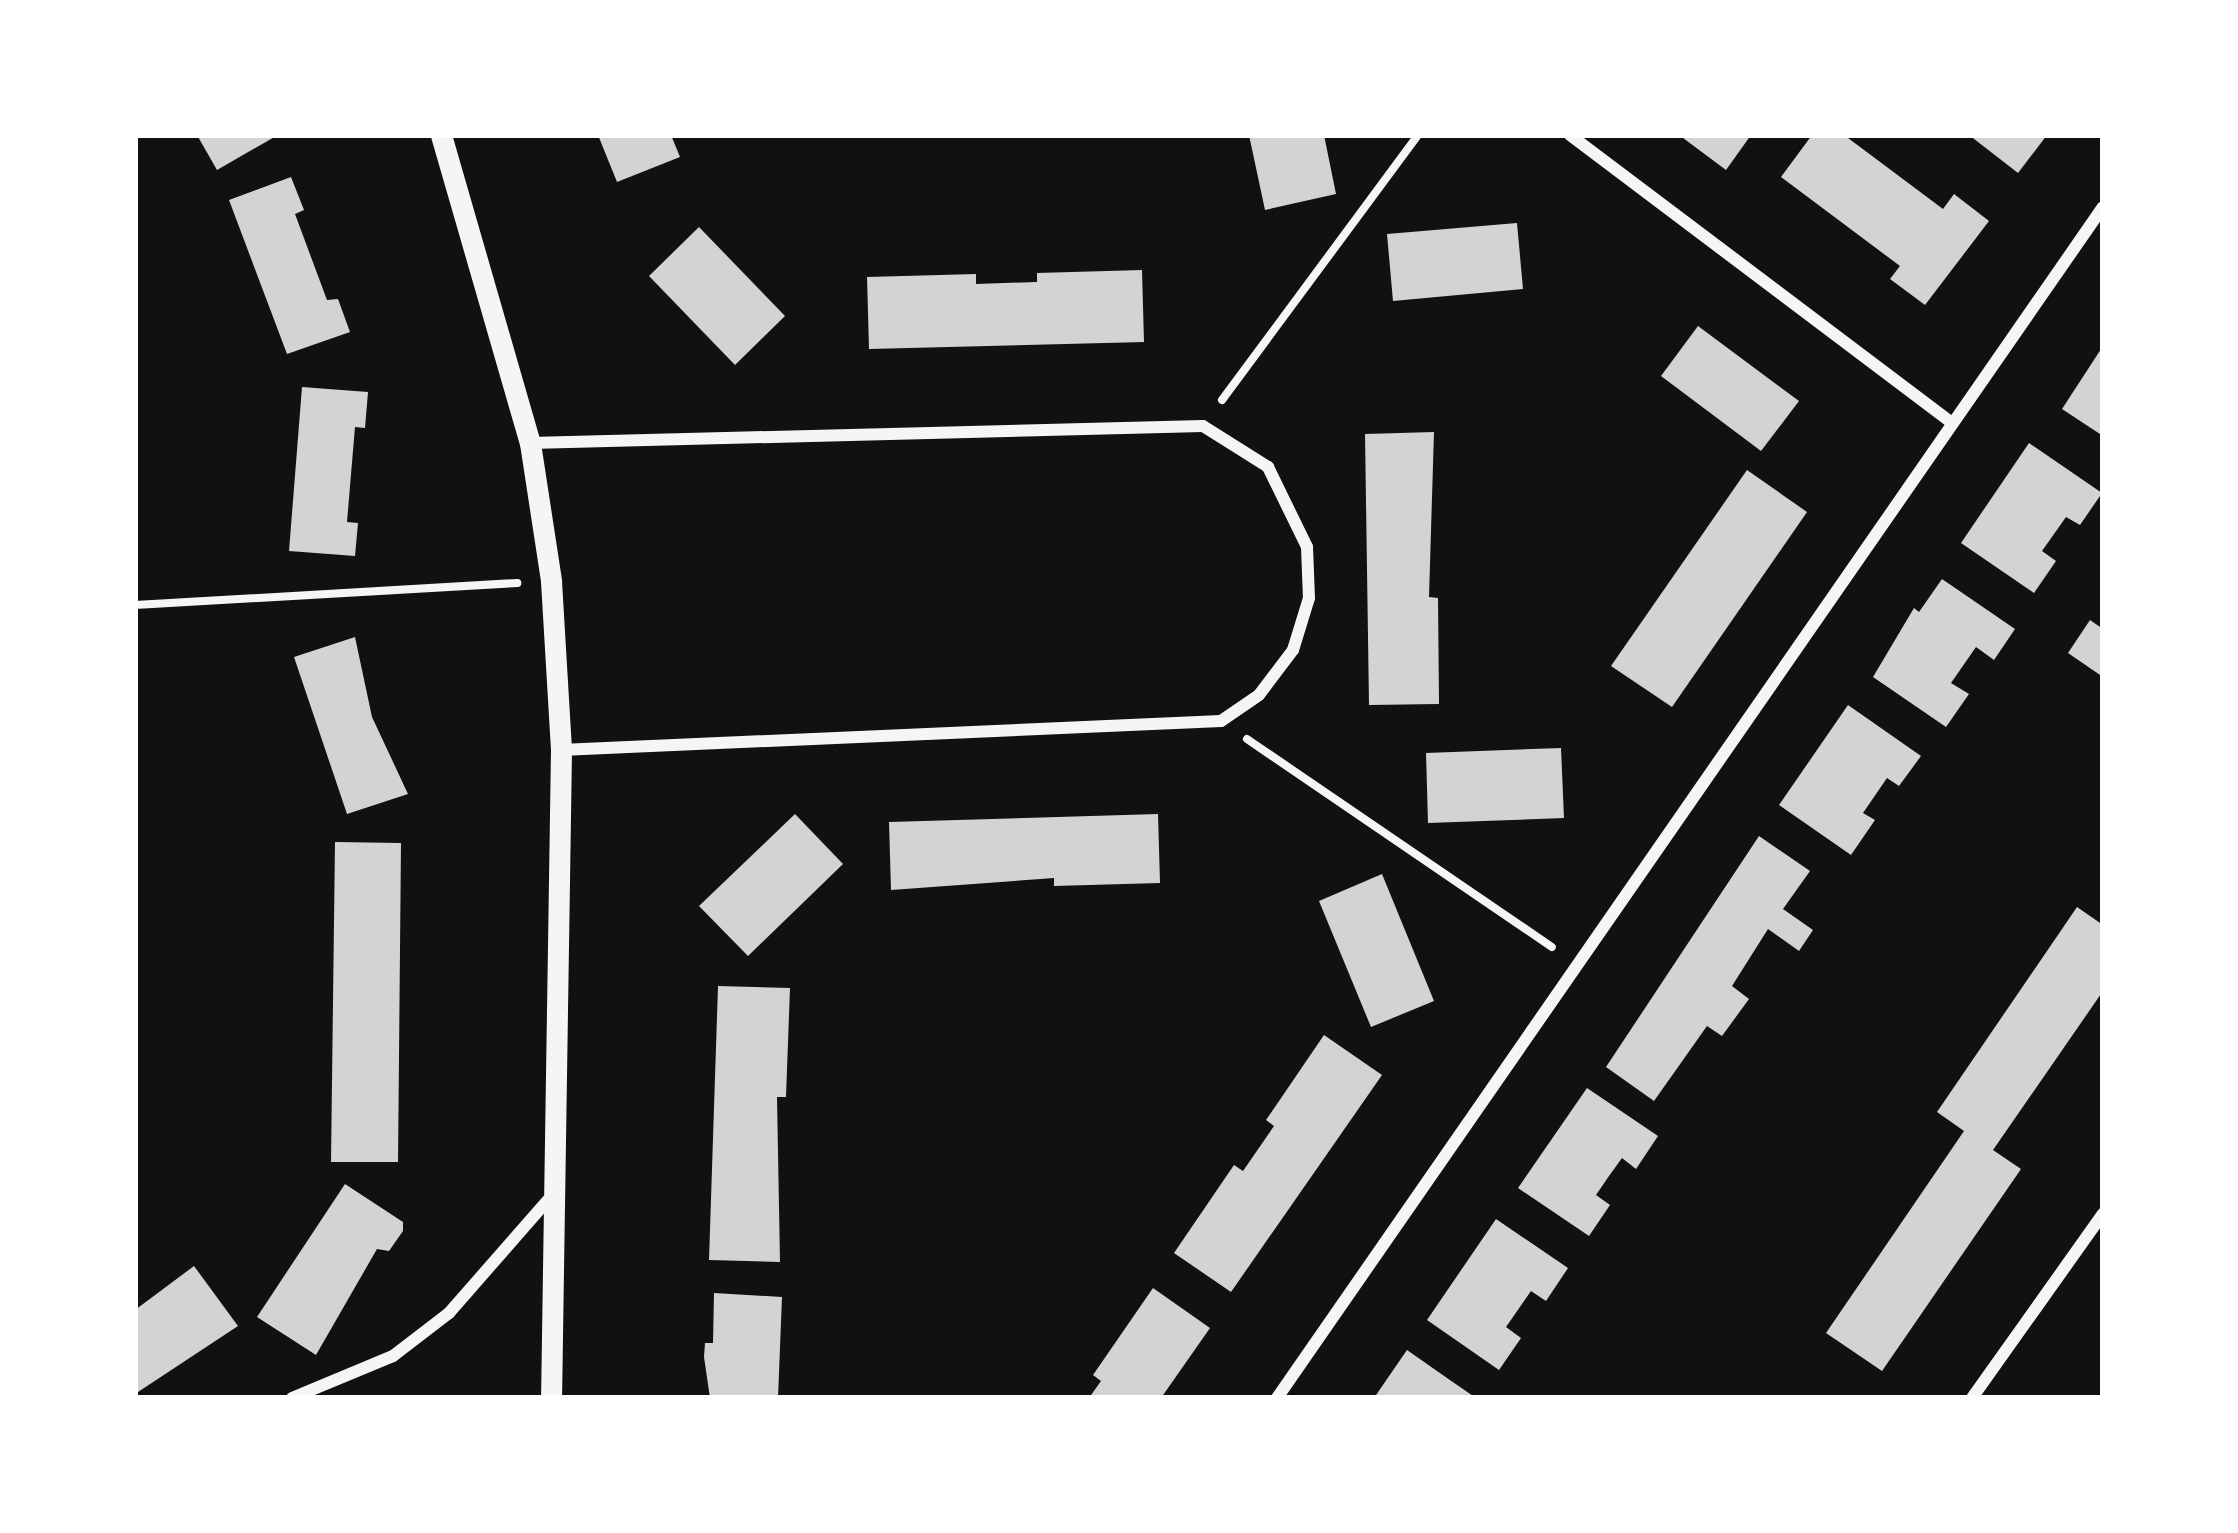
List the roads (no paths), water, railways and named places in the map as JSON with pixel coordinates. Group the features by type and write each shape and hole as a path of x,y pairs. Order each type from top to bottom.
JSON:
{"street":[{"path":"441,135 530,443 550,581 561,750 548,1200 550,1398"},
{"path":"1570,135 1952,422"},
{"path":"1277,1398 2103,207"},
{"path":"530,443 1203,426 1252,452 1285,490 1310,577 1303,624 1278,675 1221,722 561,750"},
{"path":"292,1398 393,1356 448,1312 548,1200"},
{"path":"1972,1398 2103,1214"}]}
